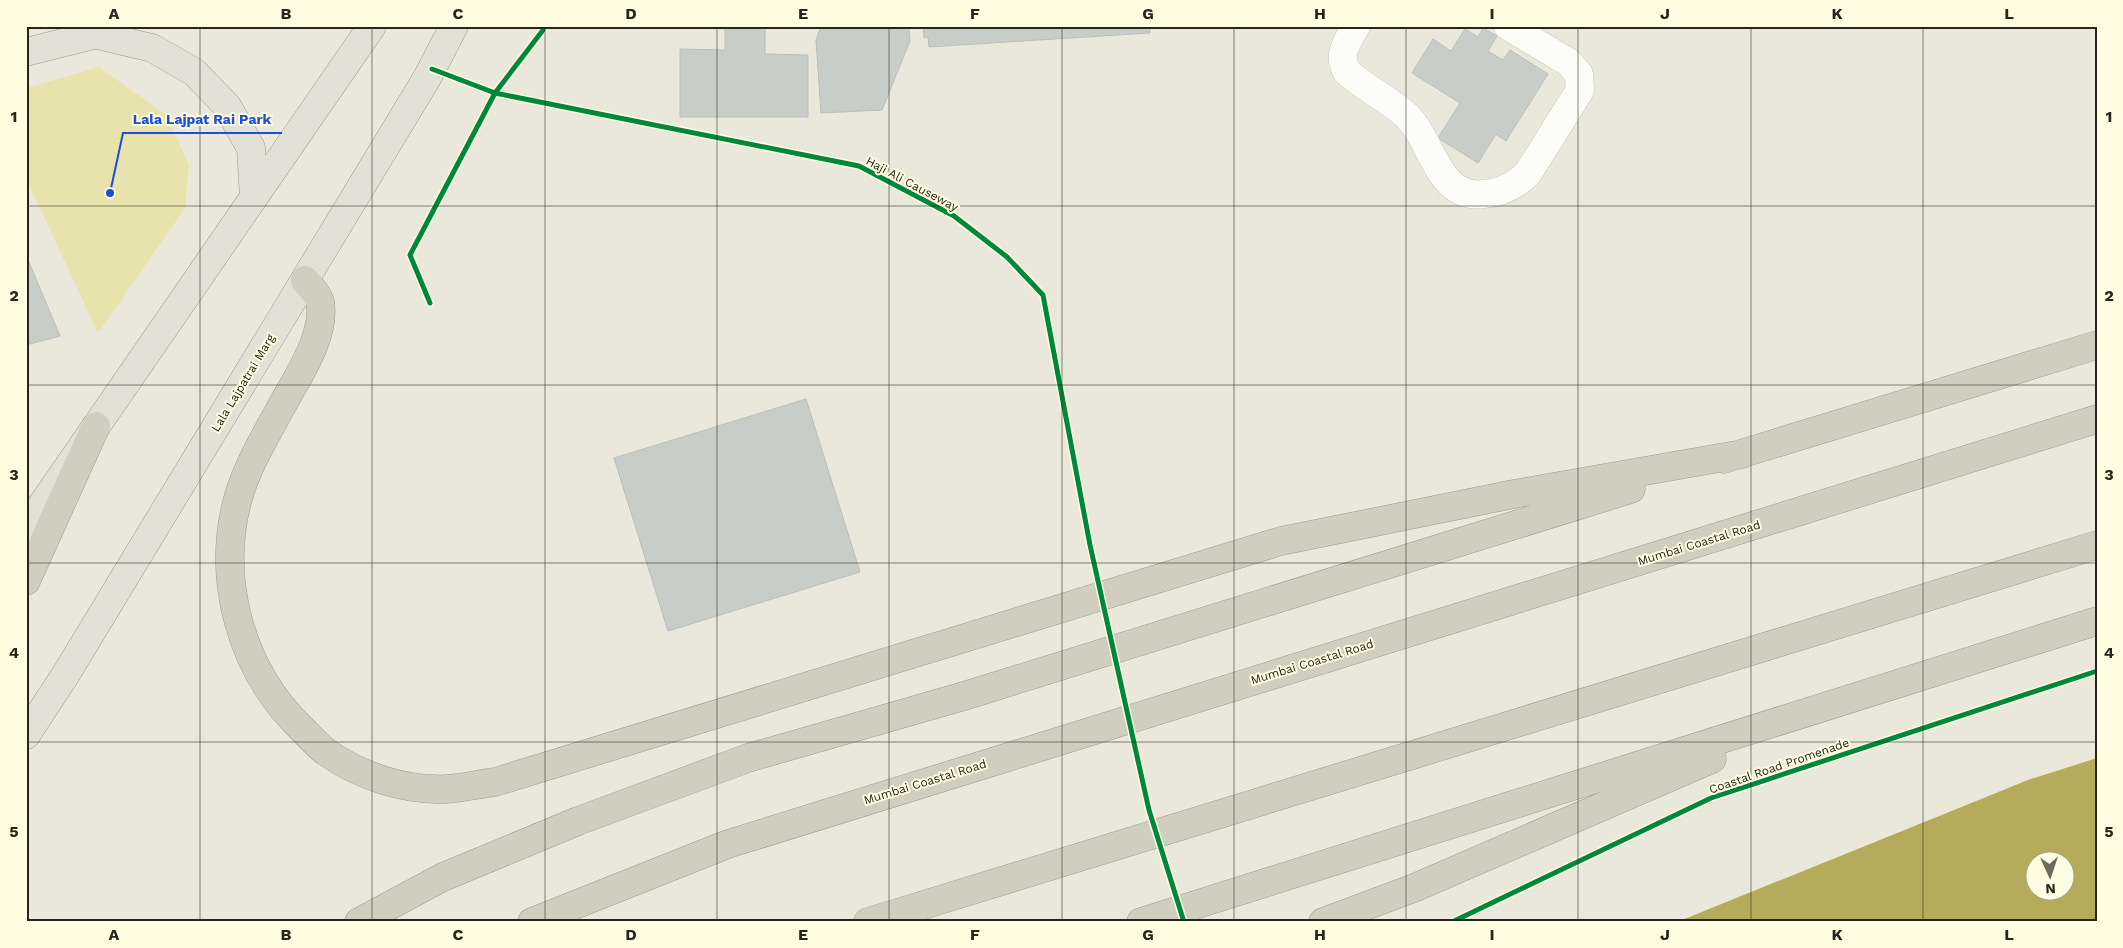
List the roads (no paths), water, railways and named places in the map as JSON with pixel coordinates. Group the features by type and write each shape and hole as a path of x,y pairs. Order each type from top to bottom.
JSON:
{"highway":[{"path":"305,280 320,301 319,326 312,349 254,459 239,495 233,530 230,567 233,606 247,649 267,688 294,721 326,752 368,775 406,788 447,789 495,782 1281,541 1514,494 1742,454"},
{"path":"358,922 443,877 497,854 578,820 748,758 964,696 2097,345"},
{"name":"Mumbai Coastal Road","path":"532,922 728,844 2097,420"},
{"path":"26,581 96,426"},
{"path":"868,922 2097,545"},
{"path":"1141,922 2097,621"},
{"path":"1323,922 1414,888 1839,703"}],"main road":[{"path":"26,52 131,26"},
{"path":"26,528 372,26"},
{"name":"Lala Lajpatrai Marg","path":"26,735 66,674 427,78 454,26"},
{"path":"93,34 152,48 194,72 227,106 251,148 254,197"}],"street":[{"path":"1356,26 1343,50 1342,63 1347,72 1406,116 1420,133 1432,158 1446,178 1460,192 1474,196 1492,194 1519,183 1580,90 1580,74 1568,62 1508,26"}],"place":[{"name":"Lala Lajpat Rai Park","path":"110,193"}]}
